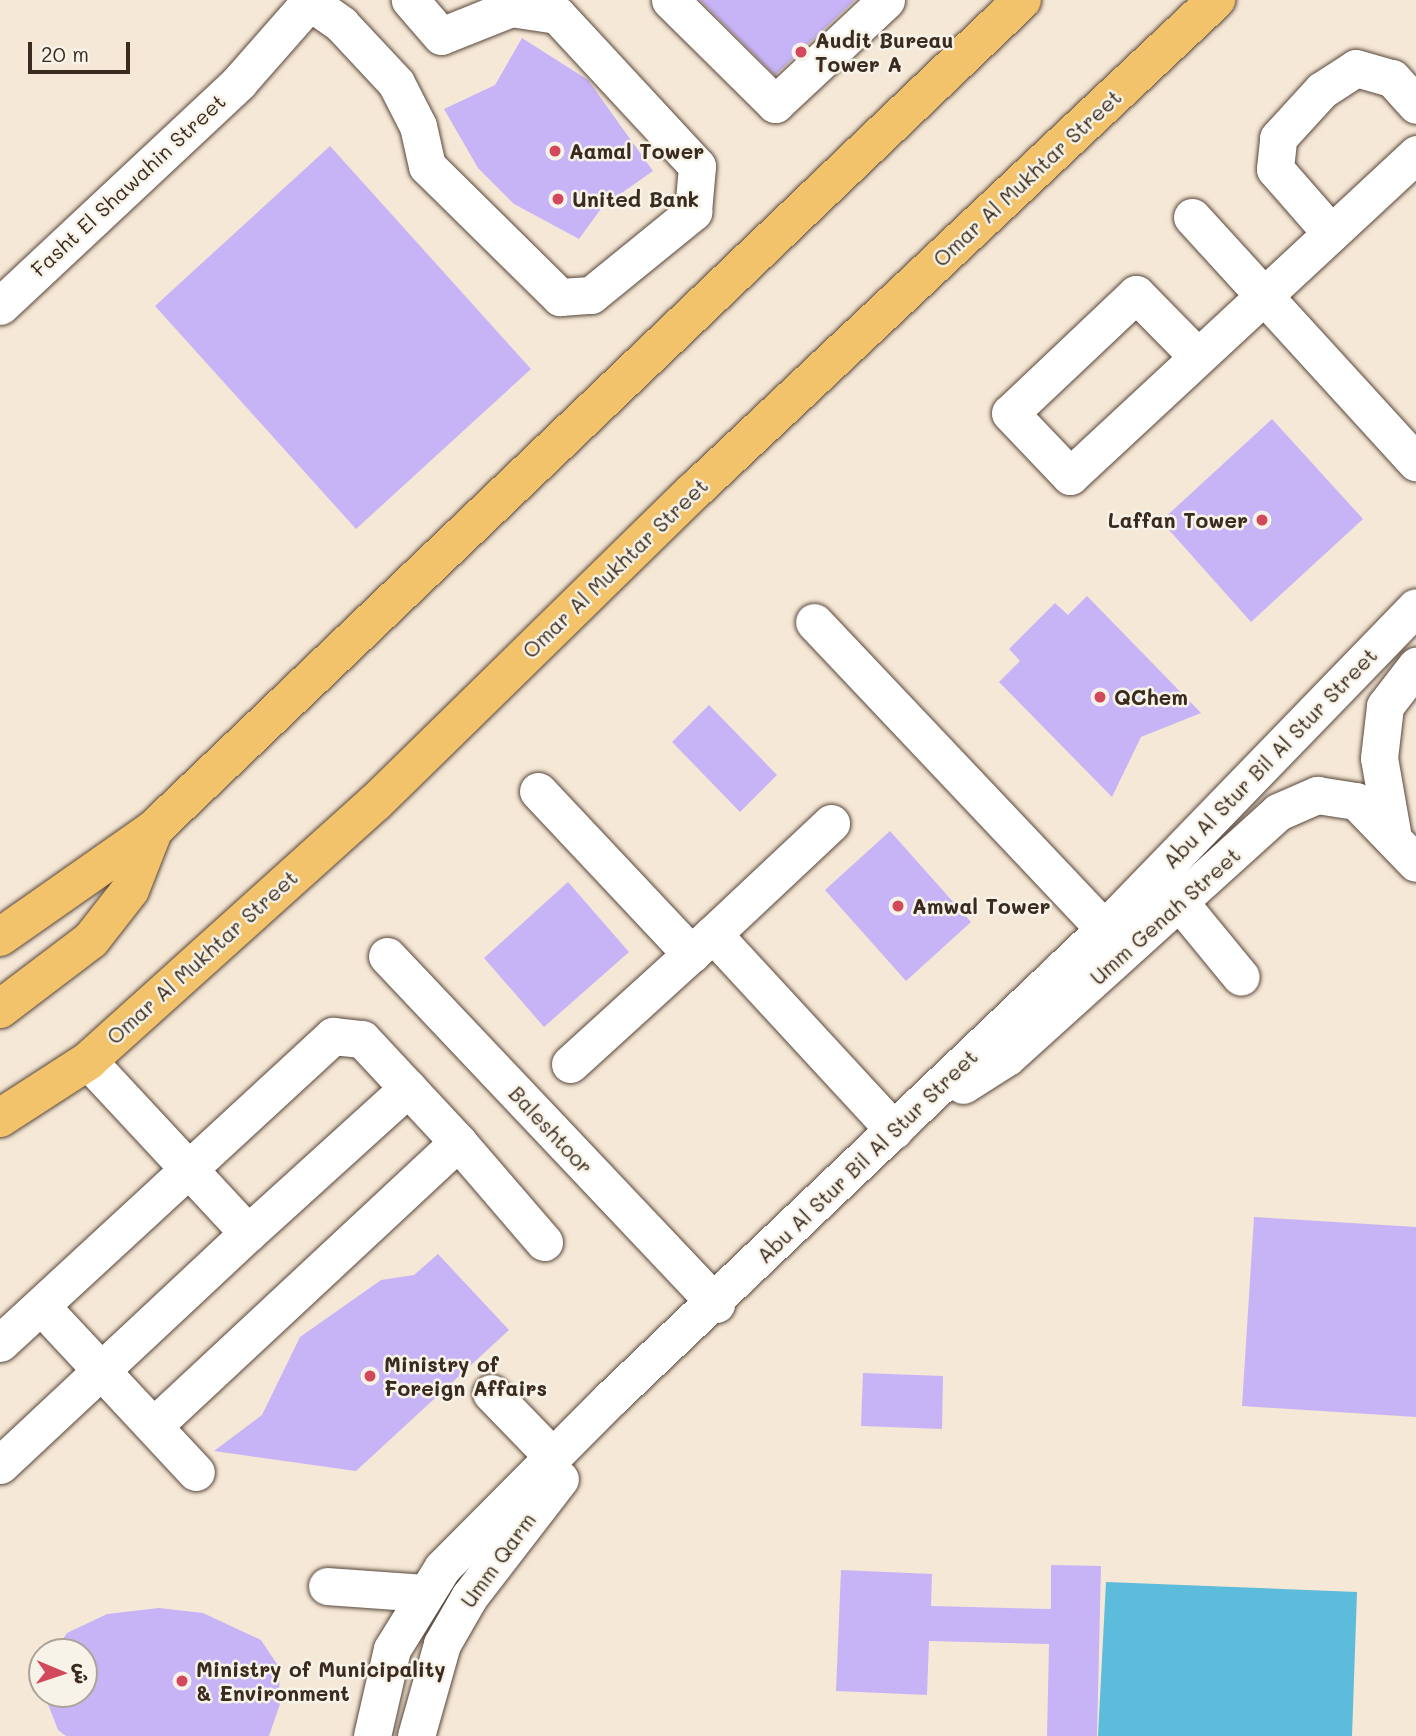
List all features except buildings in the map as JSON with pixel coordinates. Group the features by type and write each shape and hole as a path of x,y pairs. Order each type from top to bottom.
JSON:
{"main road":[{"path":"0,936 154,829 1022,0"},
{"name":"Omar Al Mukhtar Street","path":"0,1118 88,1061 376,802 694,491 1216,0"},
{"path":"0,1009 91,940 130,890 154,829"}],"street":[{"path":"311,1 341,24 396,83 418,127 427,166 560,297 591,295 693,212 697,166 557,15 511,8 440,36 410,0"},
{"path":"670,0 775,104 886,0"},
{"name":"Fasht El Shawahin Street","path":"0,306 239,82 311,1"},
{"path":"1331,233 1275,169 1278,138 1322,90 1356,68 1392,78 1416,105"},
{"path":"1197,356 1136,294 1010,413 1070,476 1416,155"},
{"path":"1192,217 1416,462"},
{"name":"Abu Al Stur Bil Al Stur Street","path":"372,1736 391,1649 418,1601 552,1457 611,1398 716,1304 1104,929 1416,607"},
{"path":"814,622 1104,929"},
{"name":"Abu Al Stur Bil Al Stur Street","path":"1405,850 1379,758 1385,706 1416,666"},
{"path":"537,791 702,944 903,1121"},
{"name":"Umm Genah Street","path":"903,1121 988,1071 1181,904 1278,812 1317,795 1356,802 1405,850"},
{"path":"570,1064 831,822"},
{"path":"1181,904 1241,977"},
{"name":"Baleshtoor","path":"387,956 716,1304"},
{"path":"0,1343 333,1037 362,1039 458,1142 544,1242"},
{"path":"88,1061 188,1173 248,1233"},
{"path":"0,1465 408,1088"},
{"path":"155,1425 458,1142"},
{"path":"41,1306 105,1368 195,1472"},
{"path":"491,1393 552,1457"},
{"name":"Umm Qarm","path":"416,1736 442,1644 469,1597 590,1441 611,1398"},
{"path":"327,1597 418,1601"}],"water":[{"path":"1106,1582 1357,1592 1352,1736 1098,1736"}],"place":[{"name":"Audit Bureau Tower A","path":"801,52"},
{"name":"Aamal Tower","path":"555,151"},
{"name":"United Bank","path":"558,199"},
{"name":"Laffan Tower","path":"1262,520"},
{"name":"QChem","path":"1100,697"},
{"name":"Amwal Tower","path":"898,906"},
{"name":"Ministry of Foreign Affairs","path":"370,1376"},
{"name":"Ministry of Municipality & Environment","path":"182,1681"}]}
